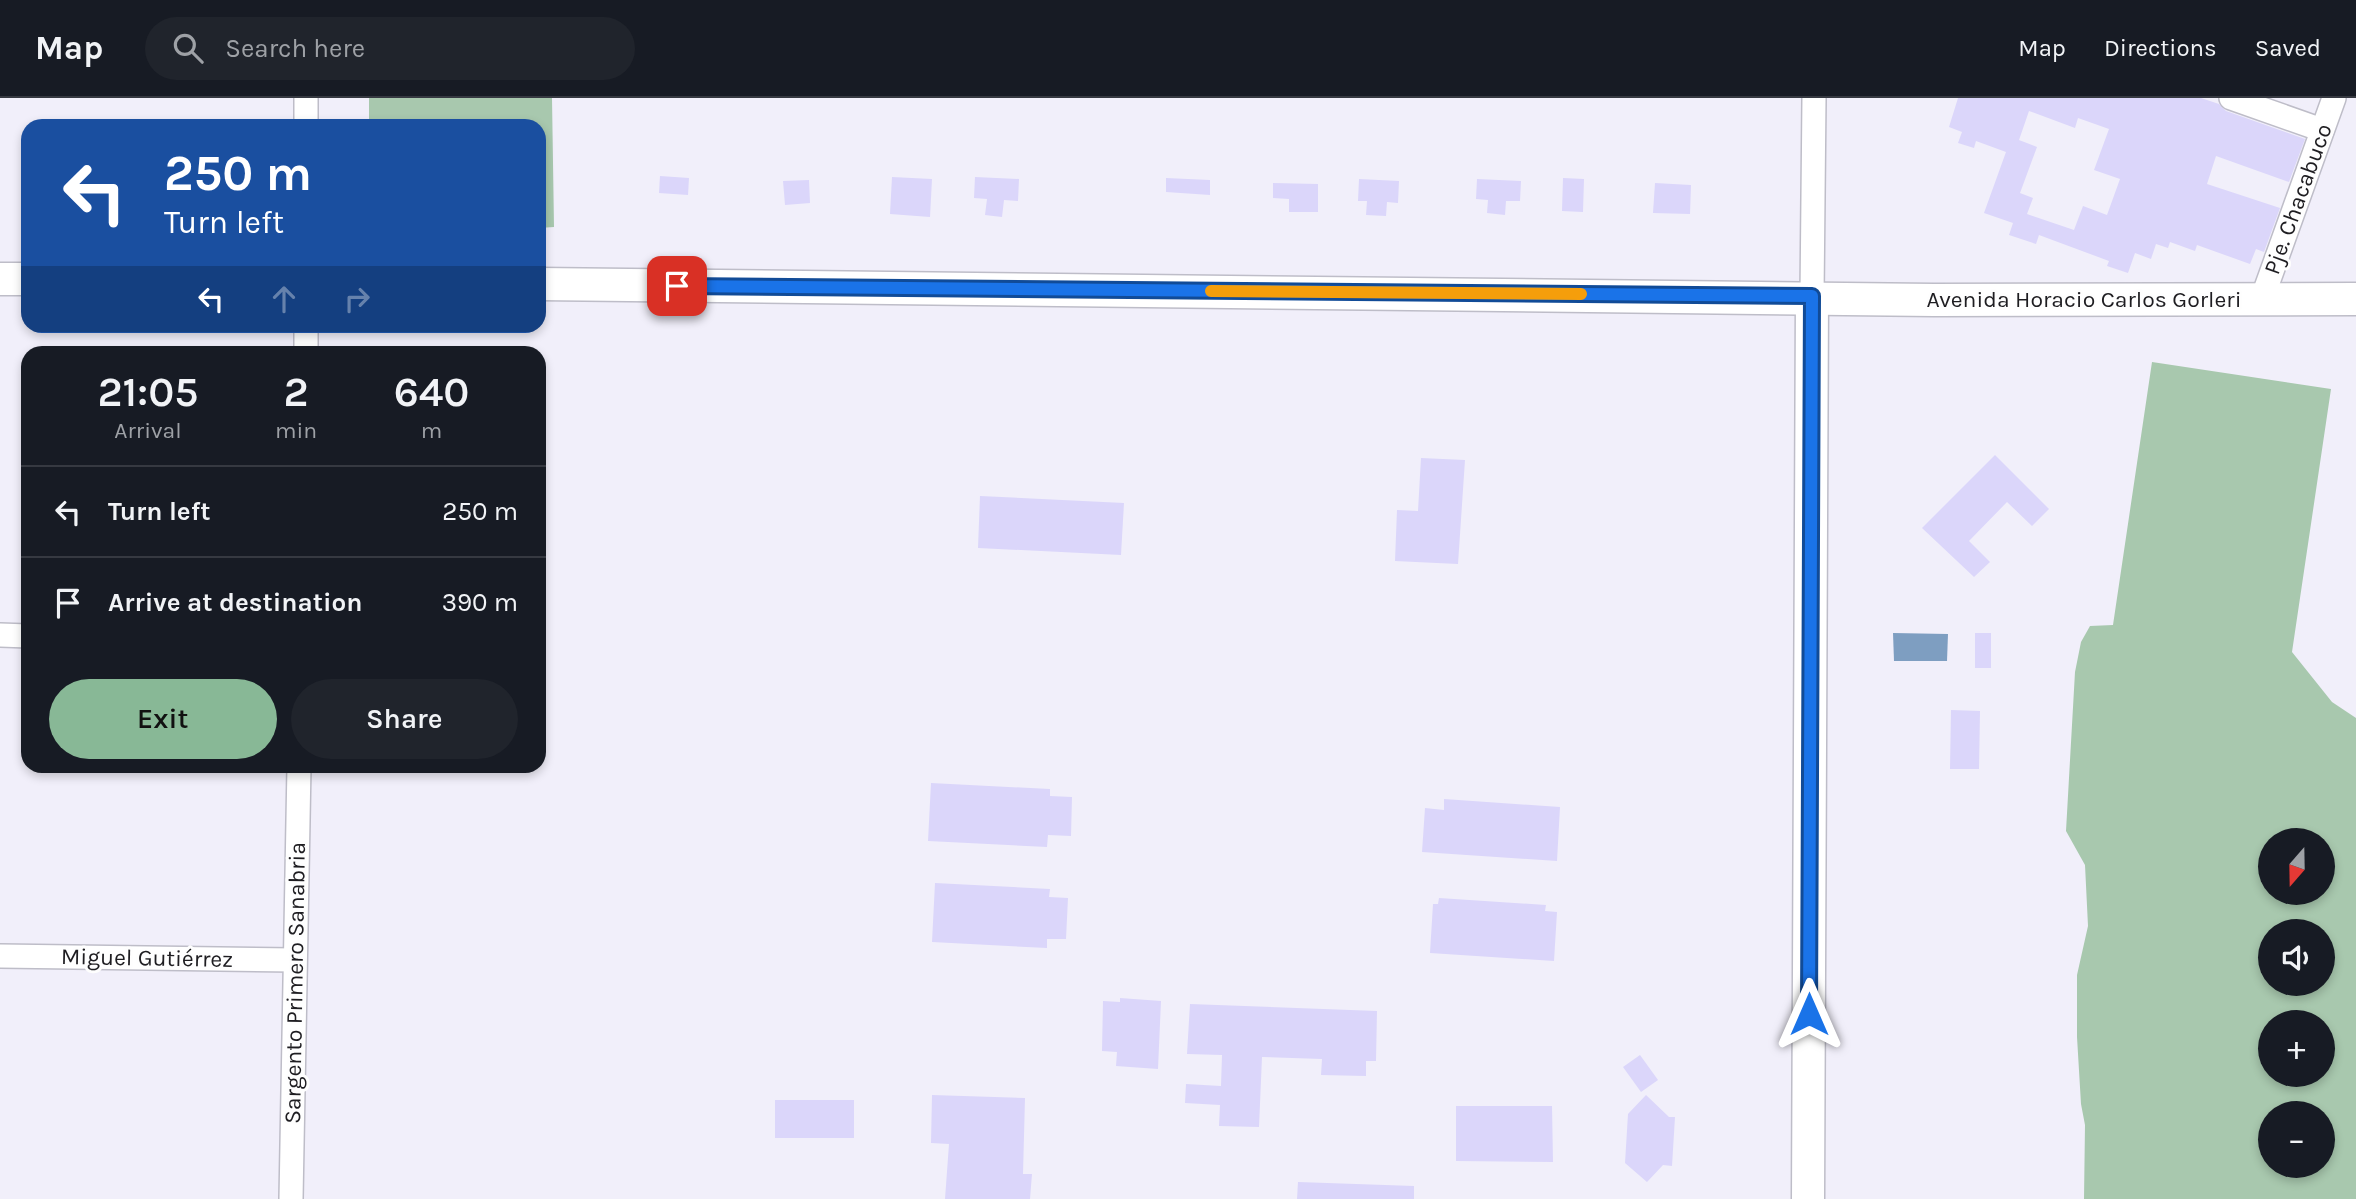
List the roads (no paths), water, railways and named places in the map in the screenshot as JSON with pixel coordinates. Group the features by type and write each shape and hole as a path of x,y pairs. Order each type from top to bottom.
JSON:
{"main road":[{"path":"0,279 21,279"},
{"name":"Avenida Horacio Carlos Gorleri","path":"546,284 1934,299 2356,299"},
{"path":"1808,1199 1812,296"}],"street":[{"path":"306,98 306,119"},
{"path":"1812,296 1814,98"},
{"path":"2231,98 2322,130"},
{"name":"Pje. Chacabuco","path":"2262,299 2334,98"},
{"path":"0,635 21,636"},
{"name":"Sargento Primero Sanabria","path":"291,1199 299,773"},
{"name":"Miguel Gutiérrez","path":"0,956 294,960"}],"water":[{"path":"1893,633 1948,634 1947,661 1894,661"}]}
